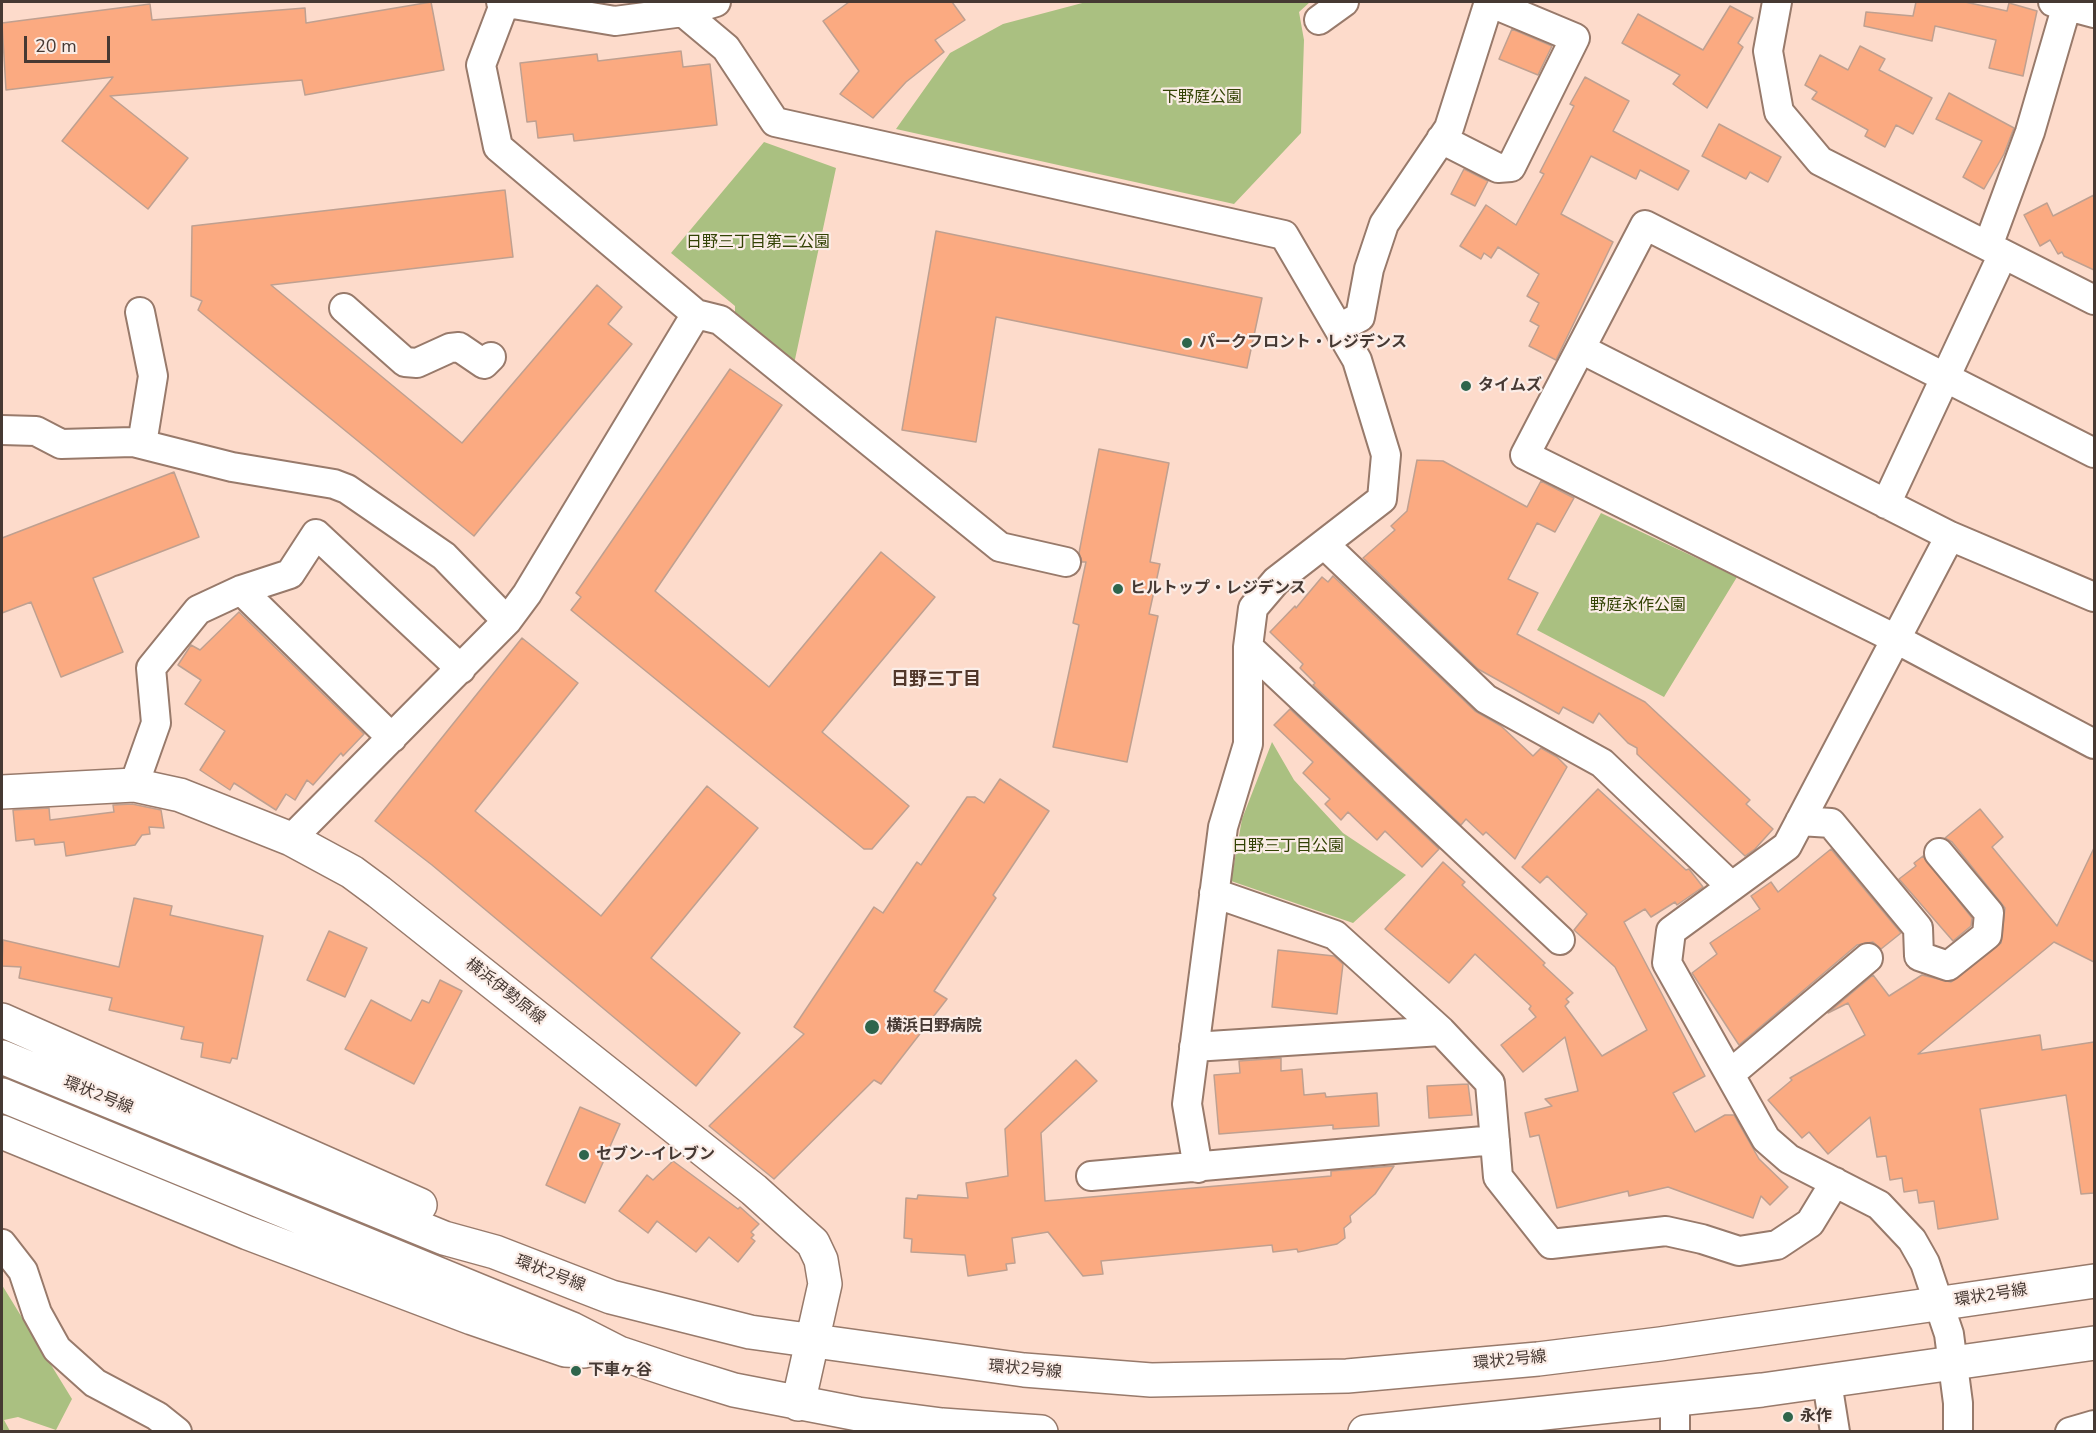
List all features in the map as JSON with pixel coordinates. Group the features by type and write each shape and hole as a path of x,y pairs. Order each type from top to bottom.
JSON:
{"main road":[{"name":"横浜伊勢原線","path":"2,792 135,785 191,799 291,839 352,872 379,892 634,1093 805,1234 818,1252 825,1284 798,1404"},
{"path":"2,1020 450,1218 495,1252"},
{"name":"環状2号線","path":"2,1056 444,1238 495,1252 611,1297 655,1310 811,1342 962,1363 1151,1380 1283,1379 1538,1359 2094,1281"},
{"path":"2,1095 572,1329 619,1353 734,1390 798,1404 942,1425 1041,1431"},
{"path":"2,1132 248,1233 472,1317 565,1350 619,1353"},
{"path":"1365,1431 1675,1416 1827,1382 2094,1343"}],"street":[{"path":"716,2 683,12 615,21 504,2 481,65 498,147 696,314 720,320 1000,547 1066,562"},
{"path":"1319,20 1344,2"},
{"path":"1339,328 1360,317 1369,269 1384,224 1449,128 1489,2 1575,39 1511,167 1498,168 1442,139"},
{"path":"1777,2 1768,51 1779,112 1820,161 2094,300"},
{"path":"1886,504 1945,378 1995,250 2030,132 2060,3 2094,13"},
{"path":"683,12 726,48 775,122 1284,235 1356,360 1386,455 1382,499 1276,581 1253,608 1248,646 1248,744 1222,827 1187,1104 1198,1168"},
{"path":"2094,453 1645,225 1525,455 1896,639 2094,744"},
{"path":"344,308 405,362 417,363 450,348 459,347 484,364 491,357"},
{"path":"140,312 153,376 142,444"},
{"path":"291,839 507,621 527,594 696,314"},
{"path":"1581,349 1950,536 2094,597"},
{"path":"2,430 36,431 61,444 142,444 232,467 334,484 347,489 444,556 507,621"},
{"path":"135,785 156,723 151,668 198,610 241,591 290,574 316,534 460,669"},
{"path":"1950,536 1787,846 1671,931 1667,963 1766,1139 1789,1159 1879,1206 1912,1240 1925,1263 1940,1304 1954,1364 1958,1431"},
{"path":"1325,545 1486,699 1602,763 1731,886"},
{"path":"241,591 392,738"},
{"path":"1248,646 1560,940"},
{"path":"1800,821 1831,823 1918,928 1919,956 1948,966 1987,935 1989,913 1939,853"},
{"path":"1214,893 1335,935 1441,1031 1490,1083 1498,1177 1551,1244 1666,1231 1739,1251 1777,1245 1810,1223 1835,1182"},
{"path":"1730,1074 1868,958"},
{"path":"1194,1047 1441,1031"},
{"path":"1091,1176 1495,1140"},
{"path":"2,1245 23,1271 37,1313 57,1349 95,1383 157,1416 177,1431"},
{"path":"1827,1382 1835,1431"},
{"path":"2070,1431 2094,1425"}],"green space":[{"name":"下野庭公園","path":"1086,2 1310,2 1299,12 1304,40 1301,133 1234,204 896,129 950,53 1003,24"},
{"name":"日野三丁目第二公園","path":"764,142 836,168 794,364 735,314 735,306 671,253"},
{"name":"野庭永作公園","path":"1601,513 1737,577 1664,697 1537,630"},
{"name":"日野三丁目公園","path":"1272,742 1294,780 1343,833 1406,875 1353,923 1231,881 1242,819"},
{"path":"2,1285 72,1399 56,1430 18,1417 4,1420 10,1431 2,1431"}],"building":[{"path":"431,2 444,70 305,95 302,80 110,96 188,158 148,209 62,141 113,77 6,90 2,23 150,4 152,20 305,8 306,23"},
{"path":"849,2 952,2 965,20 935,40 944,52 906,82 873,118 840,94 859,71 823,21"},
{"path":"1916,2 1965,2 2007,11 2009,3 2037,11 2023,76 1989,68 1996,40 1935,26 1932,41 1864,26 1866,12 1913,16"},
{"path":"1730,6 1753,18 1738,43 1743,47 1707,108 1673,84 1680,75 1622,43 1638,14 1703,50"},
{"path":"1512,29 1552,46 1538,75 1499,59"},
{"path":"1860,46 1885,59 1879,70 1932,98 1913,134 1896,125 1885,147 1865,136 1868,130 1812,99 1817,92 1805,85 1820,55 1848,70"},
{"path":"681,51 683,67 710,64 717,125 574,141 573,134 538,138 536,121 527,122 520,63 597,54 598,61"},
{"path":"1585,77 1629,101 1613,131 1689,171 1678,190 1640,170 1636,179 1591,156 1561,214 1613,242 1556,360 1529,346 1539,326 1530,321 1539,303 1527,296 1539,274 1498,247 1491,258 1484,253 1481,259 1460,246 1486,205 1516,225 1544,174 1540,172 1574,106 1570,104"},
{"path":"1949,93 2014,128 2004,154 1984,189 1963,177 1982,141 1936,119"},
{"path":"1719,124 1781,157 1768,182 1750,172 1746,179 1702,156"},
{"path":"1464,169 1488,181 1475,206 1451,194"},
{"path":"505,190 513,257 271,285 462,443 597,285 622,307 608,324 632,344 474,536 198,310 202,301 191,296 192,226"},
{"path":"2094,195 2094,270 2064,256 2062,252 2058,254 2050,240 2040,246 2024,215 2047,203 2053,216"},
{"name":"パークフロント・レジデンス","path":"936,231 1262,298 1247,368 996,317 976,442 902,430"},
{"path":"730,369 782,405 655,591 769,687 881,552 935,597 822,732 909,806 872,849 864,849 571,610 581,597 576,593"},
{"name":"ヒルトップ・レジデンス","path":"1099,449 1169,463 1150,562 1160,564 1149,614 1158,616 1127,762 1053,747 1079,625 1073,623 1086,562 1082,562 1079,553"},
{"path":"1417,460 1443,461 1527,507 1541,481 1574,498 1555,532 1537,523 1508,579 1538,593 1517,634 1645,702 1750,800 1746,804 1773,829 1755,849 1745,856 1637,754 1637,748 1628,743 1599,713 1593,723 1563,707 1559,714 1478,669 1363,558 1395,530 1391,526 1407,511"},
{"path":"174,472 199,537 93,578 123,652 61,677 31,602 2,613 2,538"},
{"path":"1333,576 1475,711 1501,726 1533,756 1541,748 1557,757 1567,767 1515,859 1486,832 1483,835 1466,819 1461,825 1313,685 1315,683 1300,668 1303,664 1270,632 1295,606 1296,608 1322,577 1328,582"},
{"path":"239,612 364,734 343,756 341,753 313,785 307,780 295,800 286,794 276,810 234,783 230,790 200,770 225,731 185,704 201,680 178,665 191,645 200,650"},
{"path":"522,638 578,683 475,811 601,916 707,786 758,828 651,958 740,1033 696,1086 432,865 375,821"},
{"path":"1290,709 1439,849 1422,867 1385,831 1377,840 1348,812 1341,820 1325,804 1330,799 1303,773 1313,762 1274,725"},
{"path":"1000,779 1049,811 993,895 996,898 934,991 947,999 881,1084 874,1080 774,1179 709,1126 804,1034 794,1027 874,907 883,913 917,862 921,865 967,797 975,797 984,803"},
{"path":"1598,789 1686,870 1689,869 1703,887 1677,905 1675,902 1651,917 1645,909 1624,922 1705,1076 1673,1093 1695,1132 1725,1115 1734,1115 1759,1159 1788,1187 1770,1205 1761,1196 1753,1218 1668,1187 1629,1196 1628,1191 1557,1208 1539,1135 1530,1137 1525,1113 1552,1106 1545,1099 1578,1091 1565,1037 1523,1072 1501,1045 1536,1017 1529,1009 1531,1006 1475,954 1449,983 1385,929 1443,862 1465,882 1462,885 1545,963 1543,965 1573,993 1566,999 1569,1002 1565,1006 1602,1056 1647,1030 1615,967 1574,930 1587,914 1547,876 1540,883 1522,867"},
{"path":"132,804 161,810 164,828 149,827 150,834 142,835 135,845 66,856 64,842 35,845 34,839 16,841 13,810 49,808 50,820 114,812 113,805"},
{"path":"1980,809 2003,837 1992,847 2057,926 2094,848 2094,962 2054,942 1918,1054 2040,1035 2042,1050 2094,1042 2094,1193 2081,1194 2066,1095 1980,1109 1998,1219 1938,1229 1934,1201 1919,1203 1917,1190 1904,1192 1902,1178 1890,1180 1886,1156 1877,1157 1870,1117 1828,1154 1809,1132 1802,1138 1768,1100 1792,1080 1790,1078 1865,1035 1848,1003 1828,1013 1873,975 1889,996 1922,975 1951,982 2001,943 2005,908 1952,842 1945,838"},
{"path":"1831,849 1901,933 1881,949 1873,942 1857,945 1739,1045 1692,973 1717,954 1710,943 1760,909 1751,896 1771,882 1778,892"},
{"path":"1923,856 1972,918 1971,926 1953,941 1899,879 1916,866 1914,863"},
{"path":"134,898 172,906 170,915 263,936 237,1059 232,1058 230,1063 201,1057 203,1043 181,1039 184,1027 109,1010 112,998 19,978 21,967 2,966 3,940 119,967"},
{"path":"329,931 367,948 345,997 307,980"},
{"path":"1278,950 1334,956 1343,964 1337,1014 1272,1007"},
{"path":"440,980 462,991 414,1084 345,1049 371,1000 411,1021 422,1000 429,1003"},
{"path":"1281,1058 1281,1071 1302,1069 1304,1095 1325,1093 1326,1097 1377,1093 1379,1126 1333,1129 1333,1125 1219,1134 1214,1075 1240,1073 1239,1061"},
{"path":"1076,1060 1097,1081 1041,1133 1045,1201 1331,1176 1331,1171 1394,1166 1375,1194 1350,1216 1351,1222 1344,1228 1345,1238 1337,1244 1298,1252 1297,1249 1273,1252 1272,1245 1101,1261 1103,1274 1083,1276 1048,1232 1012,1238 1015,1263 1006,1264 1007,1270 968,1276 965,1255 911,1252 912,1239 904,1238 906,1198 917,1199 918,1195 968,1198 966,1183 1008,1176 1005,1129"},
{"path":"1468,1084 1472,1115 1429,1118 1427,1086"},
{"path":"580,1107 620,1124 585,1203 546,1185"},
{"path":"673,1161 738,1209 740,1207 759,1224 751,1232 754,1235 751,1238 755,1241 738,1262 709,1237 696,1252 657,1221 648,1233 619,1211 647,1175 653,1180"}],"place":[{"name":"パークフロント・レジデンス","path":"1187,343"},
{"name":"タイムズ","path":"1466,386"},
{"name":"ヒルトップ・レジデンス","path":"1118,589"},
{"name":"横浜日野病院","path":"872,1027"},
{"name":"セブン-イレブン","path":"584,1155"},
{"name":"下車ヶ谷","path":"576,1371"},
{"name":"永作","path":"1788,1417"}],"district":[{"name":"日野三丁目","path":"936,681"}]}
